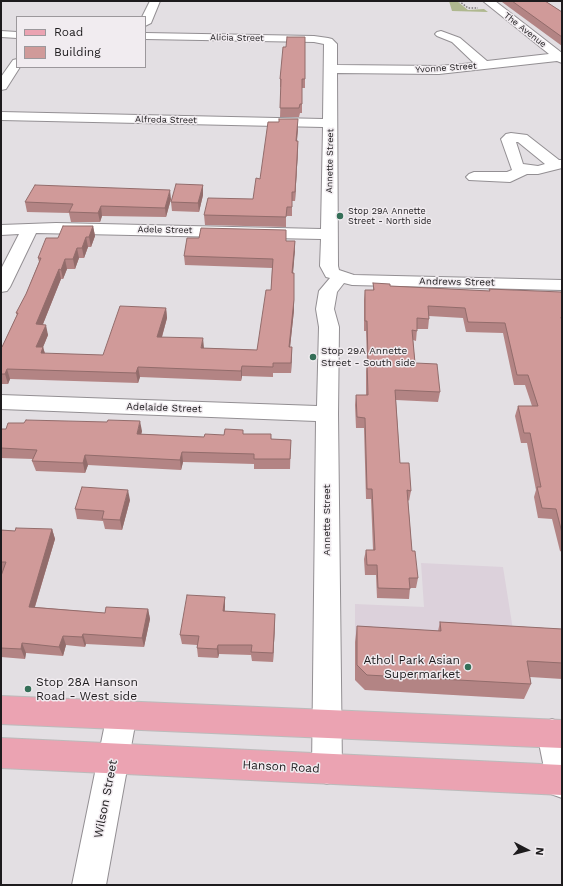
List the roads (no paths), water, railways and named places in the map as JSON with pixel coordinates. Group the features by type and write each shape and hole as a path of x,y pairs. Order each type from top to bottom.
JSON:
{"main road":[{"path":"1,710 122,714 557,734"},
{"name":"Hanson Road","path":"1,752 562,781"}],"street":[{"path":"146,21 155,1"},
{"name":"The Avenue","path":"484,5 561,58"},
{"path":"1,34 16,35"},
{"path":"441,34 456,40 484,65"},
{"name":"Alicia Street","path":"146,36 314,39 328,41"},
{"name":"Annette Street","path":"328,41 331,44 332,69 329,266 332,273 346,278"},
{"name":"Yvonne Street","path":"332,69 424,71 561,58"},
{"path":"1,86 16,64"},
{"name":"Alfreda Street","path":"1,116 331,123"},
{"path":"511,137 516,137 525,140 559,165 538,170 517,167 508,139 511,137"},
{"path":"474,177 510,177 523,169"},
{"path":"1,287 30,228"},
{"name":"Adele Street","path":"1,230 30,228 329,234"},
{"name":"Annette Street","path":"327,769 327,414 329,327 325,309 328,291 346,278"},
{"name":"Andrews Street","path":"346,278 562,285"},
{"name":"Adelaide Street","path":"1,402 327,414"},
{"name":"Wilson Street","path":"89,885 122,714"},
{"path":"557,734 562,781"}],"place":[{"name":"Stop 29A Annette Street - North side","path":"340,216"},
{"name":"Stop 29A Annette Street - South side","path":"313,357"},
{"name":"Athol Park Asian Supermarket","path":"468,667"},
{"name":"Stop 28A Hanson Road - West side","path":"28,689"}]}
